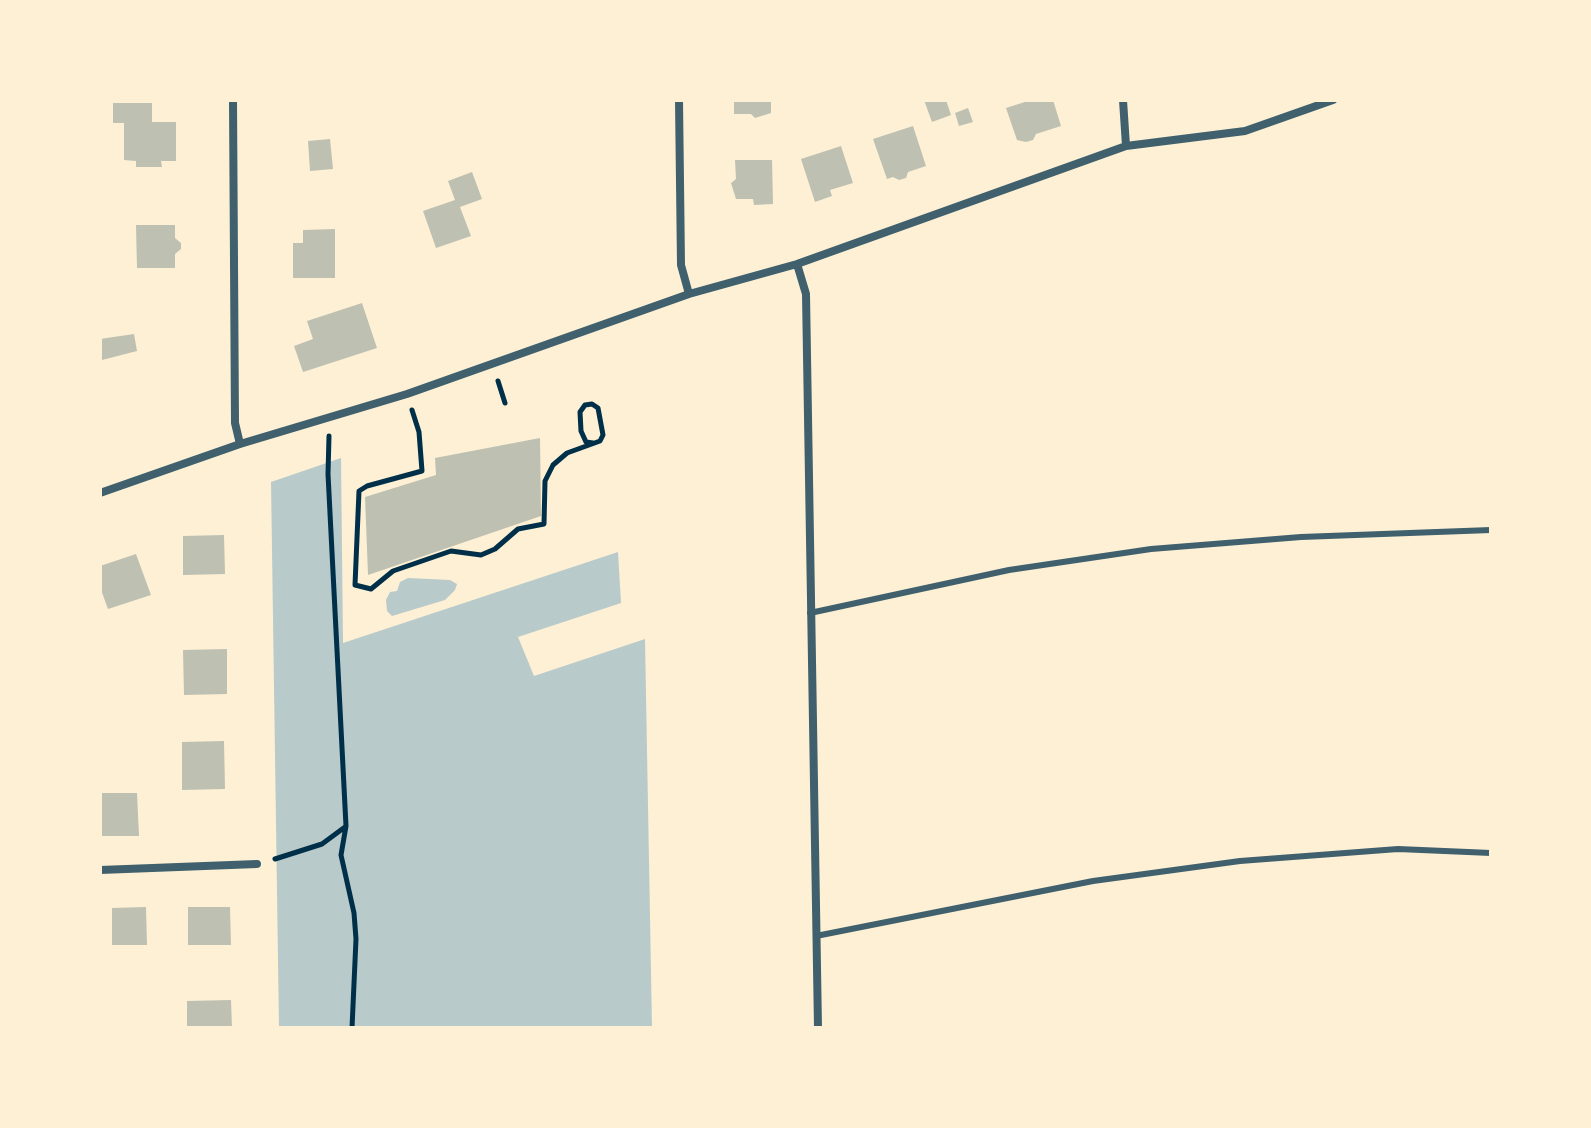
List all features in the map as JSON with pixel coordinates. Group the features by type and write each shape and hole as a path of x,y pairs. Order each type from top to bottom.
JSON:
{"street":[{"path":"233,100 235,423 240,444"},
{"path":"679,100 681,265 689,294"},
{"path":"1123,100 1126,146"},
{"path":"100,493 240,444 542,348 689,294 797,264 1126,146 1245,131 1333,100"},
{"path":"797,264 806,294 818,1028"},
{"path":"100,870 257,864"}],"lane":[{"path":"810,613 1009,570 1151,549 1301,537 1491,530"},
{"path":"816,936 1093,881 1240,861 1398,849 1491,853"}],"path":[{"path":"419,432 422,471 359,491 355,585 371,589 393,571 451,551 481,555 495,549 518,529 544,524 545,481 553,465 567,453 600,441 603,435 598,408 592,404 585,405 580,412 581,431 586,442 593,443"},
{"path":"329,417 328,474 346,826 341,855 354,913 356,939 352,1028"},
{"path":"257,864 322,844 346,826"}],"shaded area":[{"path":"341,458 343,643 618,552 621,603 518,637 534,676 645,639 652,1028 279,1028 271,482"},
{"path":"408,578 450,580 457,584 445,600 392,616 387,611 386,600 390,592 397,591 400,582"}],"building":[{"path":"734,100 771,100 771,113 755,118 751,114 734,114"},
{"path":"924,100 946,100 951,115 932,122"},
{"path":"1031,100 1053,100 1061,126 1036,134 1033,140 1017,140 1006,108"},
{"path":"113,103 152,103 152,122 176,122 176,161 161,161 162,167 136,167 136,161 124,160 124,123 113,123"},
{"path":"968,108 973,122 959,126 955,113"},
{"path":"913,126 926,166 908,172 906,178 887,179 873,139"},
{"path":"330,139 333,169 310,171 308,141"},
{"path":"841,146 853,183 830,190 832,196 815,202 801,159"},
{"path":"735,160 772,160 773,204 754,205 753,199 736,199 731,183 736,179"},
{"path":"472,172 482,199 460,207 471,236 436,248 423,211 455,200 448,181"},
{"path":"136,225 175,225 175,238 181,243 181,249 175,254 175,268 137,268"},
{"path":"335,229 335,278 293,278 293,243 303,243 303,230"},
{"path":"362,303 377,348 303,372 294,346 313,339 307,321"},
{"path":"134,334 137,351 102,360 100,339"},
{"path":"540,438 541,516 368,575 365,497 436,475 435,458"},
{"path":"224,535 225,574 183,575 183,536"},
{"path":"136,554 151,595 108,609 100,587 100,566"},
{"path":"227,649 227,694 184,695 183,650"},
{"path":"224,741 225,789 182,790 182,742"},
{"path":"100,793 137,793 139,836 100,836"},
{"path":"146,907 147,945 112,945 112,908"},
{"path":"188,907 230,907 231,945 188,945"},
{"path":"231,1000 232,1028 187,1028 187,1001"}]}
